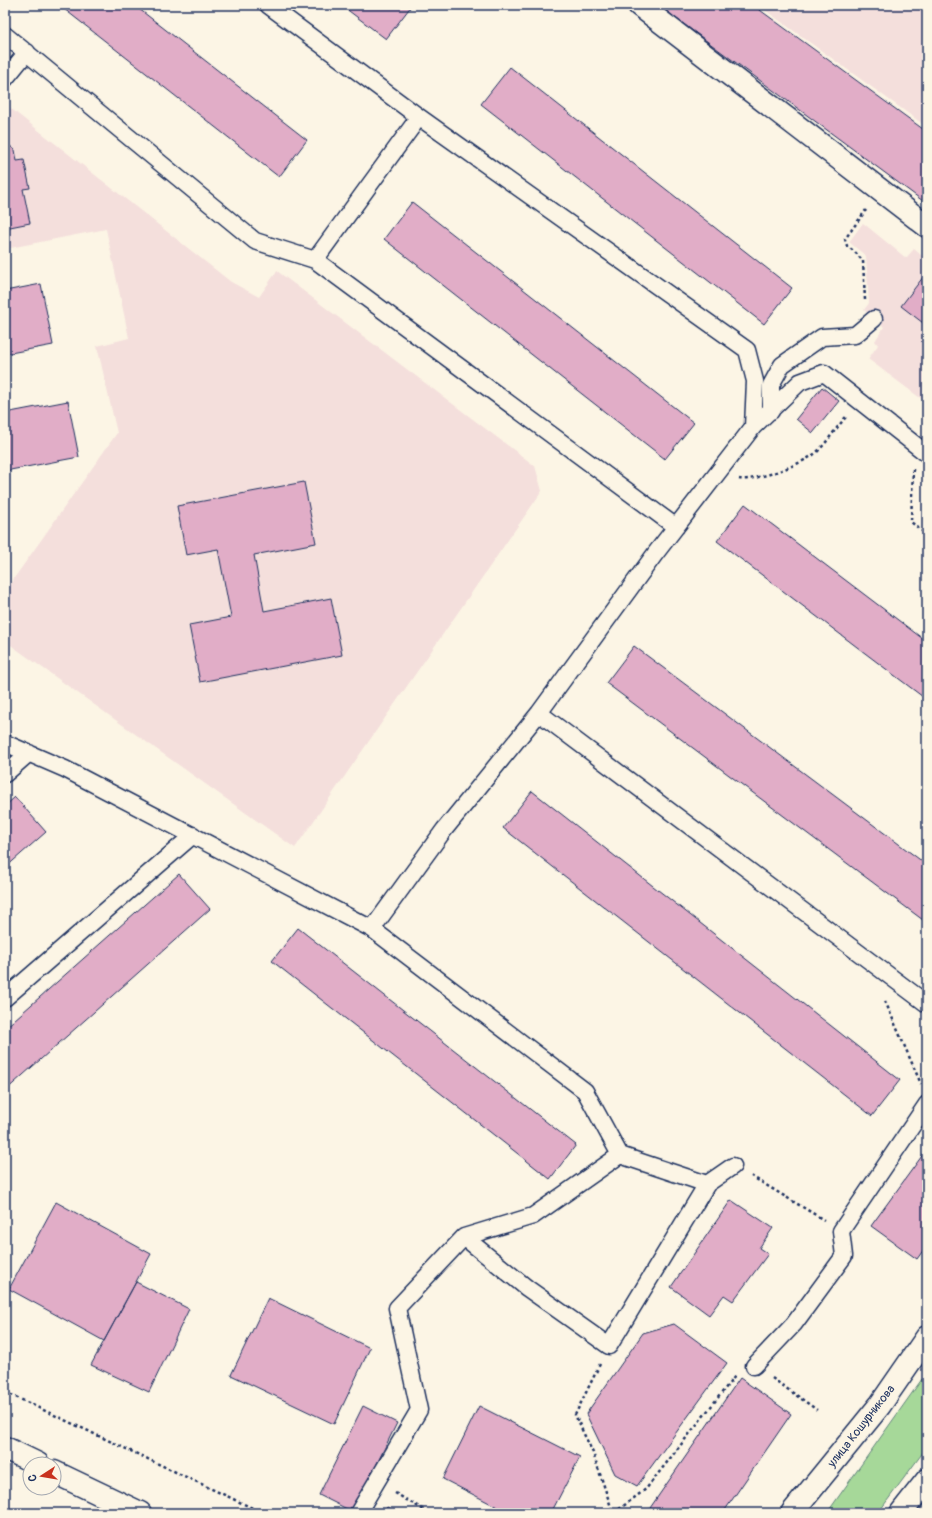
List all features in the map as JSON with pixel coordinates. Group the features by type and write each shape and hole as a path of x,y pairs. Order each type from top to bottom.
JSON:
{"main road":[{"path":"639,5 927,226"},
{"name":"улица Кошурникова","path":"792,1513 880,1405 927,1337"},
{"path":"5,1448 22,1456"},
{"path":"62,1476 126,1510"},
{"path":"901,1513 927,1480"}],"lane":[{"path":"268,5 419,117 746,350 755,381 753,427"},
{"path":"5,34 255,241 315,260 676,527"},
{"path":"5,79 27,52"},
{"path":"315,260 419,117"},
{"path":"771,411 771,385 782,364 822,337 855,335 870,322"},
{"path":"372,929 444,830 539,714 676,527 717,476 753,427 800,382 824,373 927,454"},
{"path":"539,714 927,1004"},
{"path":"5,743 65,769 372,929 585,1091 620,1155 707,1184"},
{"path":"5,774 29,753"},
{"path":"5,998 193,835"},
{"path":"754,1366 794,1324 844,1256 841,1231 925,1097"},
{"path":"358,1513 419,1410 397,1308 464,1237 533,1216 620,1155"},
{"path":"464,1237 527,1288 609,1346 707,1184 733,1166"}],"path":[{"path":"858,221 845,239 846,246 855,252 863,261 866,293 865,302 861,312 870,322"},
{"path":"717,476 744,480 794,465 817,452 841,423 862,402"},
{"path":"912,470 911,522 927,535"},
{"path":"884,999 925,1097"},
{"path":"733,1166 841,1231"},
{"path":"609,1346 575,1415 593,1453 614,1513 646,1489 736,1374 754,1366"},
{"path":"770,1377 817,1410"},
{"path":"5,1392 263,1513"},
{"path":"392,1492 430,1513"}],"shaded area":[{"path":"758,5 927,5 927,127"},
{"path":"5,104 231,282 259,297 277,271 535,466 542,491 295,848 5,641 5,591 117,433 97,346 129,338 106,229 5,249"},
{"path":"863,223 906,258 914,249 927,260 927,403 868,359 878,345 875,341 884,327 864,310 869,303 866,256 849,242"}],"green space":[{"path":"922,1379 927,1382 927,1447 878,1513 827,1513"}],"building":[{"path":"59,5 134,5 307,140 279,177"},
{"path":"341,5 412,5 386,39"},
{"path":"658,5 753,5 927,132 927,204"},
{"path":"510,67 792,288 764,324 481,104"},
{"path":"5,142 15,150 17,161 24,160 30,188 23,189 30,223 5,228"},
{"path":"412,202 694,423 665,459 384,239"},
{"path":"927,272 927,326 901,306"},
{"path":"41,284 53,345 5,354 5,291"},
{"path":"822,387 839,401 813,433 796,419"},
{"path":"68,401 79,457 5,471 5,413"},
{"path":"304,482 316,543 254,555 264,611 331,598 342,655 200,682 189,625 231,617 218,549 186,555 177,506"},
{"path":"745,504 927,642 927,700 717,541"},
{"path":"634,646 927,865 927,923 606,683"},
{"path":"532,791 900,1080 872,1116 503,828"},
{"path":"15,797 46,832 5,868 5,806"},
{"path":"179,874 210,909 5,1091 5,1028"},
{"path":"298,928 576,1145 550,1179 272,961"},
{"path":"927,1149 927,1245 917,1259 871,1226"},
{"path":"731,1200 773,1228 759,1248 768,1254 733,1301 724,1295 709,1315 671,1287"},
{"path":"56,1202 151,1254 104,1341 9,1289"},
{"path":"136,1282 189,1309 149,1392 91,1365"},
{"path":"268,1298 370,1348 334,1424 231,1375"},
{"path":"674,1324 727,1363 637,1486 615,1474 586,1414 643,1333"},
{"path":"740,1378 791,1414 723,1513 658,1513 650,1508"},
{"path":"363,1406 397,1423 353,1512 319,1495"},
{"path":"479,1406 580,1457 551,1513 509,1513 443,1479"},
{"path":"387,1507 398,1513 384,1513"}]}
